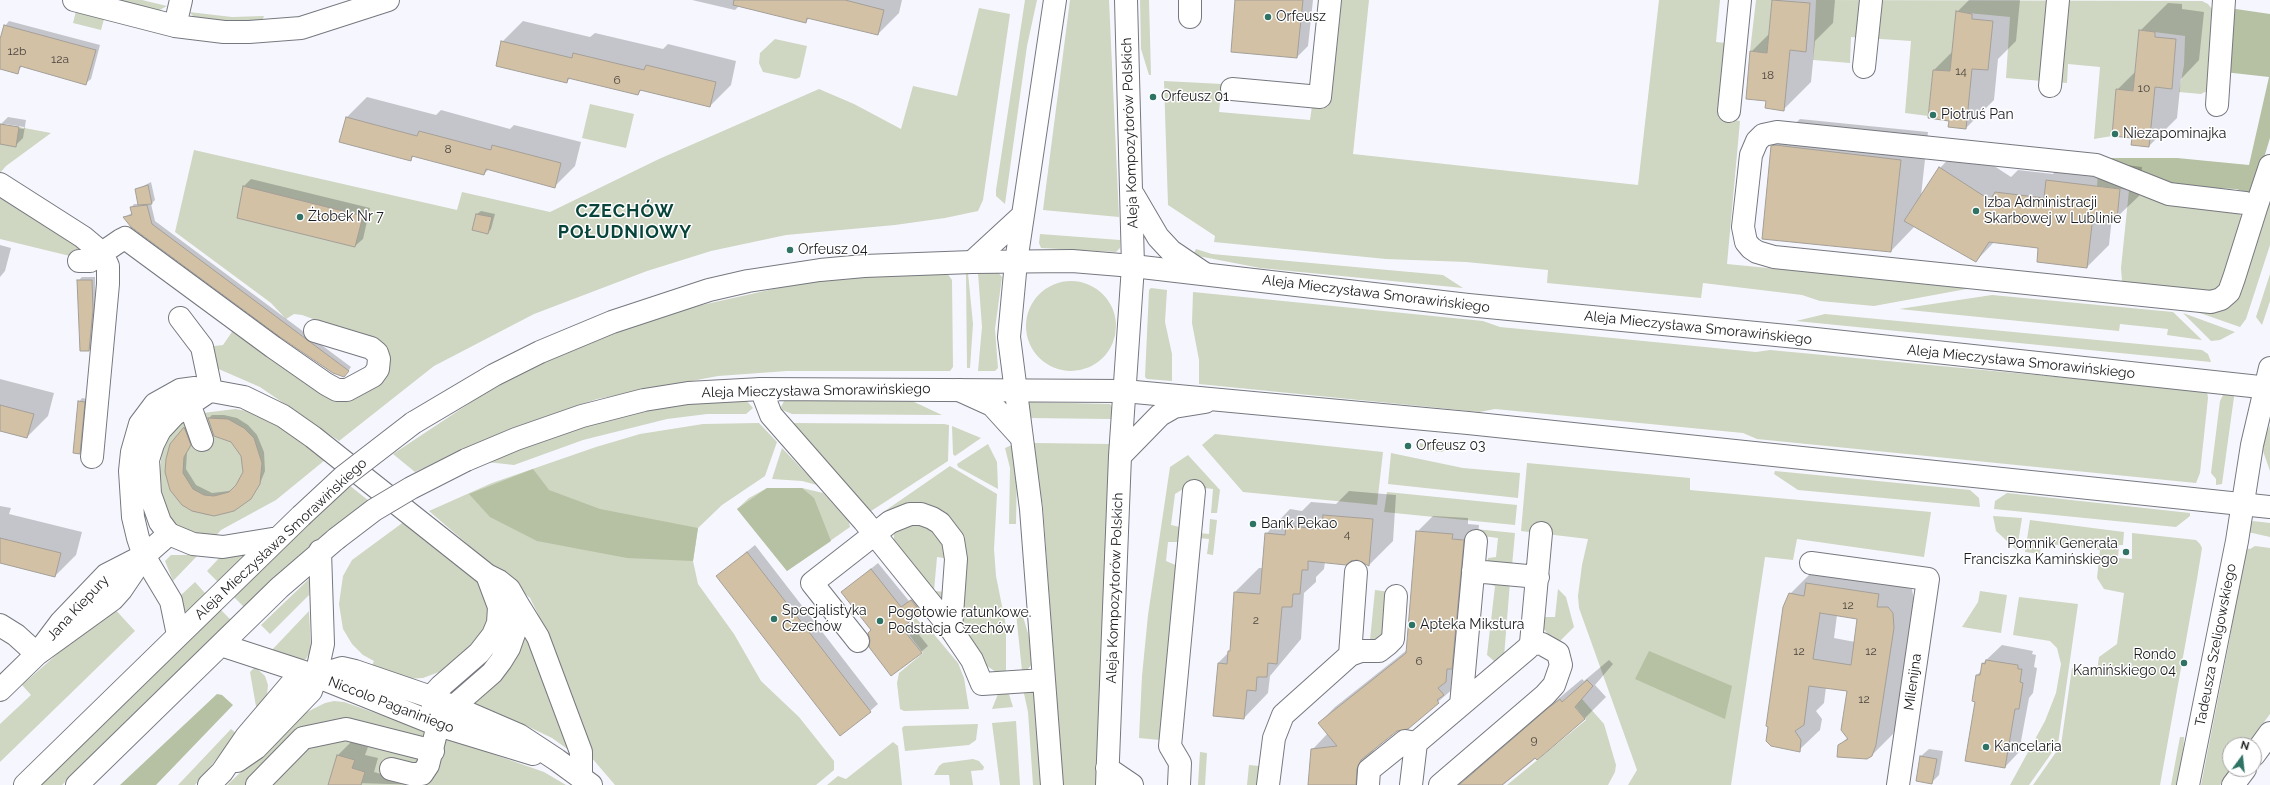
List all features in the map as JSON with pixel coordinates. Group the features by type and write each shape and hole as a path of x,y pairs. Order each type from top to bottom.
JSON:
{"street":[{"path":"175,26 181,0"},
{"path":"82,1 175,26 224,32 279,31 328,21 388,0"},
{"path":"1052,785 1033,532 1009,337 1016,262 1055,0"},
{"name":"Aleja Kompozytorów Polskich","path":"1107,777 1120,456 1133,266 1126,0"},
{"path":"1232,89 1320,98 1330,0"},
{"path":"1729,111 1740,0"},
{"path":"1864,67 1872,0"},
{"path":"2050,86 2058,0"},
{"path":"2217,105 2224,0"},
{"path":"2256,208 2245,203 2169,194 2096,165 1778,132 1763,135 1757,141 1750,155 1743,227 1746,242 1751,248 1757,252 1774,257 2211,302 2221,299 2229,292 2270,166"},
{"path":"0,184 83,237 102,253 108,266 108,284 92,457"},
{"path":"1132,193 1158,237 1171,251 1205,274"},
{"path":"972,262 1023,215"},
{"path":"79,261 90,261 125,238 273,347 337,390 347,390 373,376 378,369 379,359 377,353 371,348 315,331"},
{"name":"Aleja Mieczysława Smorawińskiego","path":"25,785 301,516 344,477 413,423 488,378 534,355 612,322 703,292 748,281 820,270 864,266 972,262 1072,261 1205,274 1468,305 2268,381"},
{"path":"180,318 202,347 212,390"},
{"name":"Tadeusza Szeligowskiego","path":"2188,785 2237,541 2242,504 2268,381"},
{"path":"178,635 171,601 144,556 134,524 130,489 132,452 140,424 155,404 166,396 180,390 195,388 244,397 283,416 313,437 487,575 499,581 509,589 517,603 530,620 538,637 581,752 586,781"},
{"path":"761,389 771,415 875,534 951,629 972,660 982,684 1044,680"},
{"name":"Aleja Mieczysława Smorawińskiego","path":"77,785 221,645 328,545 374,510 411,488 466,460 551,426 609,408 688,393 761,389 1124,391"},
{"path":"212,390 190,406 174,415 160,430 152,444 148,460 148,476 154,508 160,522 169,534 193,544 223,547 278,538"},
{"path":"959,390 992,405 1021,437"},
{"path":"1124,391 1468,423 2270,507"},
{"path":"1120,456 1160,415 1174,407 1223,400"},
{"path":"190,406 202,440"},
{"path":"1179,785 1180,763 1170,746 1194,491"},
{"path":"858,641 812,583 890,522 910,514 921,514 932,518 947,531 953,540 956,559 951,629"},
{"path":"1411,785 1416,743 1531,643 1541,533"},
{"name":"Jana Kiepury","path":"0,690 37,654 60,622 106,575 144,556 169,534"},
{"path":"1461,705 1476,541"},
{"path":"316,676 323,644 328,545"},
{"name":"Milenijna","path":"1811,563 1928,579 1898,785"},
{"path":"1473,571 1538,577"},
{"path":"1350,655 1356,572"},
{"path":"438,725 431,697 441,686 479,653 493,635 498,623 499,607 487,575"},
{"path":"1268,785 1274,738 1283,715 1350,655 1361,651 1379,651 1393,639 1396,596"},
{"path":"391,769 411,774 422,774 428,764 438,725 453,707 492,673 509,648 516,631 518,618 517,603"},
{"path":"0,626 16,635 37,654"},
{"path":"1440,785 1545,695 1554,685 1561,665 1558,653 1542,644 1531,643"},
{"path":"221,645 316,676"},
{"name":"Niccolo Paganiniego","path":"316,676 342,668 431,697 519,735 586,781"},
{"path":"215,778 246,736 292,683 316,676"},
{"name":"Niccolo Paganiniego","path":"316,676 438,725 518,750 557,760"},
{"path":"257,785 303,738 346,729 432,751"},
{"path":"2262,744 2270,733"},
{"path":"1368,785 1369,770 1405,741 1416,743"},
{"path":"1107,777 1132,785"}],"green space":[{"path":"121,0 142,0 167,6 156,12 120,3"},
{"path":"1025,0 1037,0 1027,46 1005,204 996,196 996,190"},
{"path":"1070,0 1109,0 1119,217 1043,210"},
{"path":"1140,0 1149,0 1151,75 1149,75 1141,49"},
{"path":"1340,0 1369,0 1353,154 1638,185 1659,0 1720,0 1716,42 1727,43 1719,118 1740,121 1727,264 1972,288 1874,306 1820,301 1802,295 1703,283 1701,298 1547,283 1548,270 1466,262 1386,259 1214,242 1215,236 1168,205 1164,81 1222,84 1219,112 1310,120 1312,106 1328,107"},
{"path":"1756,0 1772,0 1767,53 1750,51"},
{"path":"1816,0 2202,1 2208,4 2215,13 2207,91 2201,94 2179,92 2184,65 2185,36 2139,30 2133,91 2116,89 2112,136 2094,139 2100,67 2068,64 2067,83 2006,78 2010,17 1957,12 1950,71 1933,70 1928,116 1905,113 1911,41 1851,37 1850,63 1813,60"},
{"path":"979,8 1010,14 983,200 978,211 945,218 895,225 786,235 711,251 647,271 534,314 434,366 339,441 260,387 214,367 214,346 223,345 236,326 338,402 373,382 375,341 302,315 294,314 286,319 271,303 175,232 194,150 457,210 462,192 550,212 659,159 819,89 854,104 901,129 913,86 957,96"},
{"path":"2229,8 2270,14 2270,138 2253,194 2236,189 2167,186 2104,158 2177,158 2249,165 2269,77 2224,72"},
{"path":"76,11 104,19 101,30 73,23"},
{"path":"189,12 232,17 264,16 262,21 236,23 196,19"},
{"path":"775,39 807,46 800,77 796,79 763,72 759,63 760,53"},
{"path":"590,104 634,114 626,148 582,138"},
{"path":"0,124 51,133 6,166 0,173"},
{"path":"2098,173 2232,206 2243,218 2222,284 2210,292 2127,285 2122,281 2121,268 2129,190 2097,186"},
{"path":"2270,188 2270,245 2246,319 2240,327 2174,304 2212,308"},
{"path":"0,193 85,249 70,256 0,239"},
{"path":"1040,234 1120,240 1120,248 1116,252 1041,248 1039,243"},
{"path":"1196,249 1212,254 1443,275 1463,288 1260,268 1193,255"},
{"path":"998,272 1002,277 995,329 998,368 995,371 978,371 982,327 978,273"},
{"path":"947,273 952,280 953,367 950,371 787,371 718,376 597,399 507,430 415,472 393,454 482,395 521,373 598,338 693,307 818,279"},
{"path":"966,273 968,273 973,324 970,368 967,368"},
{"path":"2270,274 2270,301 2262,325 2256,317"},
{"path":"1071,281 1088,285 1103,294 1112,309 1116,326 1112,343 1103,358 1088,367 1071,371 1054,367 1039,358 1030,343 1026,326 1030,309 1039,294 1054,285"},
{"path":"1151,288 1167,290 1165,322 1172,354 1172,381 1147,379 1145,377 1149,290"},
{"path":"1193,292 1483,321 1500,327 1756,352 1770,350 2207,391 2208,398 2200,473 2196,483 1757,439 1743,433 1495,409 1479,412 1199,384 1199,360 1192,323"},
{"path":"1992,295 2173,312 2202,340 2167,335 2168,329 2120,324 2119,331 1899,309"},
{"path":"2183,313 2235,332 2220,340 2211,341"},
{"path":"1825,314 2202,350 2208,354 2211,362 1796,321"},
{"path":"2224,393 2232,394 2234,397 2222,484 2216,485 2216,479 2211,473 2220,401"},
{"path":"745,399 753,408 746,414 707,414 667,419 583,440 514,465 487,462 522,446 600,420 664,405"},
{"path":"790,399 910,400 942,415 792,414 780,409 784,401"},
{"path":"1029,402 1110,404 1112,407 1112,419 1028,418 1027,404"},
{"path":"235,409 259,413 278,422 325,460 276,500 221,530 212,540 182,529 165,514 158,493 162,450 169,435 181,423 195,414"},
{"path":"759,423 777,442 765,476 722,505 698,528 693,561 698,584 734,634 761,681 799,717 834,761 834,770 816,785 615,785 591,757 537,612 530,598 429,511 492,483 596,447 640,434 703,424"},
{"path":"785,423 949,425 948,461 868,513"},
{"path":"2270,425 2270,471 2263,451 2264,440"},
{"path":"952,426 981,438 955,456 953,454"},
{"path":"1215,434 1383,452 1377,505 1243,492 1202,445"},
{"path":"1458,441 1442,452 1419,449 1420,443 1426,445"},
{"path":"1033,443 1111,444 1098,785 1063,785 1043,508"},
{"path":"988,444 997,462 998,489 958,467 957,464"},
{"path":"1012,445 1017,469 1016,524 1009,524 1010,468 1005,448"},
{"path":"782,448 817,485 802,481 772,479"},
{"path":"1391,453 1463,468 1520,473 1518,498 1388,484"},
{"path":"1188,455 1220,490 1217,513 1211,513 1213,489 1188,486 1175,494 1171,525 1180,527 1181,538 1178,542 1168,542 1166,561 1178,566 1160,740 1139,738 1142,676 1148,615 1170,467"},
{"path":"1527,463 1690,478 1690,490 1931,512 1924,557 1797,539 1793,560 1765,557 1731,785 1628,785 1637,770 1579,608 1578,596 1582,565 1588,539 1521,531"},
{"path":"950,466 997,494 994,549 996,576 1006,626 1006,673 996,672 987,666 975,651 962,627 958,532 879,515"},
{"path":"533,469 549,490 600,509 698,528 693,561 627,558 537,541 490,517 469,494"},
{"path":"1775,471 1970,490 1979,498 1980,507 1798,490 1774,474"},
{"path":"349,485 369,501 245,608 233,596 306,524"},
{"path":"767,488 802,488 823,493 849,522 850,527 787,571 737,509 749,498"},
{"path":"767,488 802,488 814,498 831,541 787,571 737,509"},
{"path":"1387,492 1517,505 1515,525 1384,512"},
{"path":"2007,493 2190,513 2190,516 2176,527 1994,509 1995,501"},
{"path":"1993,516 2022,518 2017,550 1996,531"},
{"path":"1210,519 1217,520 1213,555 1207,554 1209,539 1198,538 1199,533 1209,534"},
{"path":"2030,520 2124,532 2123,545 2119,545 2118,558 2132,559 2132,533 2196,540 2202,548 2160,785 2033,785 2061,745 2072,668 2097,671 2099,657 2117,644 2124,593 2104,589 2097,578 2100,550 2041,543 2040,554 2025,552"},
{"path":"405,521 477,582 489,603 490,618 480,638 459,658 439,672 423,678 404,679 371,668 374,661 363,655 352,644 343,629 339,604 343,576 352,560"},
{"path":"2253,521 2270,523 2270,537 2248,532 2249,524"},
{"path":"916,523 936,530 950,559 937,557 934,591 947,592 947,597 940,602 894,543 894,533 896,529"},
{"path":"1475,529 1515,533 1512,566 1487,562 1488,558 1496,557 1498,538 1475,535"},
{"path":"2255,546 2270,548 2270,714 2253,737 2222,737 2222,777 2225,777 2220,785 2201,785 2229,643 2245,548 2250,549"},
{"path":"171,555 198,555 173,581 165,561"},
{"path":"222,555 244,556 218,582 207,571"},
{"path":"310,578 309,595 270,634 261,625"},
{"path":"195,582 205,593 186,613 180,596"},
{"path":"1510,582 1504,657 1477,682 1474,679 1485,671 1494,661 1487,655 1495,586 1485,583"},
{"path":"1558,589 1566,597 1574,627 1559,642 1548,634 1543,628 1544,617 1555,617"},
{"path":"1375,590 1390,592 1386,633 1378,640 1370,640"},
{"path":"1980,591 2007,595 2001,633 1962,627 1978,602"},
{"path":"2019,597 2078,604 2058,744 2029,785 2010,785 2045,721 2056,693 2061,664 2057,648 2050,641 2013,635"},
{"path":"112,606 135,631 0,762 0,724 31,695 22,685"},
{"path":"220,609 232,621 62,785 40,785"},
{"path":"309,611 311,650 306,659 298,661 270,652"},
{"path":"1016,613 1022,613 1032,647 1033,663 1027,670 1022,671"},
{"path":"916,618 926,630 932,632 958,663 964,678 969,709 904,711 900,709 897,683 899,673 923,653 904,628"},
{"path":"527,624 573,753 552,738 527,726 472,706 471,701"},
{"path":"1649,651 1732,686 1725,719 1635,679"},
{"path":"255,667 265,676 268,685 267,695 257,712 250,672"},
{"path":"1023,689 1035,694 1043,785 1033,785 1028,712"},
{"path":"1008,691 1013,707 992,709 998,694"},
{"path":"1575,691 1604,724 1616,765 1615,772 1608,785 1507,785 1586,720 1568,697"},
{"path":"217,694 222,695 233,705 156,785 120,785"},
{"path":"334,701 344,702 544,772 566,785 227,785 303,714 325,703"},
{"path":"1016,721 1020,785 1000,785 992,723"},
{"path":"978,724 976,740 969,745 905,751 902,728 904,726"},
{"path":"231,729 237,734 195,785 178,785"},
{"path":"2180,737 2184,737 2180,785 2171,785"},
{"path":"893,742 898,746 902,785 827,785 838,776 846,779"},
{"path":"1200,752 1207,753 1205,785 1198,785"},
{"path":"973,759 979,761 984,767 983,770 971,771 973,785 950,785 949,775 934,775 939,766 943,763"},
{"path":"1249,765 1259,766 1258,785 1247,785"}],"building":[{"path":"734,0 845,0 884,10 878,35 807,18 806,23 733,5"},
{"name":"Orfeusz","path":"1235,0 1303,0 1297,58 1231,52"},
{"path":"1772,0 1810,3 1806,52 1790,50 1784,111 1765,108 1766,101 1746,99 1750,51 1767,53"},
{"path":"1956,11 1972,14 1972,19 1993,21 1988,70 1972,69 1966,129 1948,127 1949,121 1928,118 1933,70 1950,71"},
{"path":"4,25 96,50 86,85 20,66 18,74 0,69 0,39"},
{"path":"2139,30 2155,32 2155,37 2176,39 2172,89 2155,87 2149,147 2131,145 2132,138 2112,136 2116,89 2133,91"},
{"path":"501,41 572,58 573,53 644,70 646,65 716,82 710,107 640,90 638,95 568,78 567,83 496,66"},
{"path":"346,117 417,136 419,131 491,150 492,145 561,163 555,188 486,169 484,175 412,156 411,161 339,142"},
{"path":"0,124 19,127 16,147 0,144"},
{"path":"1775,145 1901,160 1891,252 1762,239 1771,146"},
{"path":"1939,167 1990,200 1995,192 2044,198 2046,180 2120,189 2117,219 2093,216 2087,268 2037,262 2038,248 1989,242 1976,262 1904,221"},
{"path":"148,185 152,204 138,205 135,189"},
{"name":"Żłobek Nr 7","path":"243,186 363,216 355,247 237,218"},
{"path":"147,205 152,224 349,371 344,377 333,373 280,337 131,227 123,217 132,215 130,207"},
{"path":"476,214 492,217 488,234 472,230"},
{"path":"77,280 92,280 93,310 89,351 80,351"},
{"path":"78,401 85,402 80,454 73,453"},
{"path":"0,405 34,414 27,438 0,431"},
{"path":"208,418 228,419 244,428 254,438 262,463 260,484 251,499 234,511 214,516 192,511 182,505 170,490 165,472 166,459 170,444 184,427 191,445 184,457 183,473 193,489 204,495 214,496 229,492 236,485 243,472 241,456 231,442 214,436"},
{"path":"1323,515 1373,519 1369,566 1357,560 1351,561 1346,565 1308,561 1308,570 1302,570 1300,594 1293,594 1292,607 1282,607 1277,664 1268,663 1267,677 1257,677 1256,691 1247,690 1244,719 1213,716 1218,663 1227,664 1228,651 1230,651 1234,592 1260,594 1265,533 1285,535 1286,526 1322,529"},
{"path":"1416,531 1453,534 1452,539 1464,540 1452,669 1447,669 1446,682 1438,688 1444,695 1437,700 1439,703 1408,729 1397,731 1361,760 1357,769 1356,785 1308,785 1311,749 1337,746 1318,723 1406,653"},
{"path":"0,538 61,553 55,577 0,563"},
{"name":"Specjalistyka Czechów","path":"747,552 871,712 840,736 716,576"},
{"name":"Pogotowie ratunkowe. Podstacja Czechów","path":"871,569 901,607 911,600 921,612 902,628 922,653 891,676 869,647 870,640 868,633 871,630 841,592"},
{"path":"1806,583 1879,594 1877,607 1888,607 1893,613 1894,628 1876,745 1872,756 1867,759 1837,757 1838,745 1848,739 1841,730 1847,691 1809,686 1804,725 1795,731 1801,740 1800,752 1771,746 1766,741 1768,727 1766,726 1783,607 1789,593 1804,596","holes":["1820,613 1857,619 1851,665 1813,659"]},
{"path":"1986,660 2018,665 2018,669 2022,669 2020,682 2023,683 2019,709 2015,709 2005,768 1965,761 1975,702 1972,701 1976,675 1980,675 1982,663 1985,664"},
{"path":"1587,680 1593,686 1575,707 1585,719 1537,760 1535,758 1502,785 1459,785 1547,709 1560,699 1562,702"},
{"path":"337,755 355,760 352,768 365,772 361,785 328,785"},
{"path":"1920,756 1937,759 1932,784 1916,781"}],"place":[{"name":"Orfeusz","path":"1268,17"},
{"name":"Orfeusz 01","path":"1153,97"},
{"name":"Piotruś Pan","path":"1933,115"},
{"name":"Niezapominajka","path":"2115,134"},
{"name":"Izba Administracji Skarbowej w Lublinie","path":"1976,211"},
{"name":"Żłobek Nr 7","path":"300,217"},
{"name":"Orfeusz 04","path":"790,250"},
{"name":"Orfeusz 03","path":"1408,446"},
{"name":"Bank Pekao","path":"1253,524"},
{"name":"Pomnik Generała Franciszka Kamińskiego","path":"2126,552"},
{"name":"Specjalistyka Czechów","path":"774,619"},
{"name":"Pogotowie ratunkowe. Podstacja Czechów","path":"880,621"},
{"name":"Apteka Mikstura","path":"1412,625"},
{"name":"Rondo Kamińskiego 04","path":"2184,663"},
{"name":"Kancelaria","path":"1986,747"}],"district":[{"name":"CZECHÓW POŁUDNIOWY","path":"625,222"}]}
